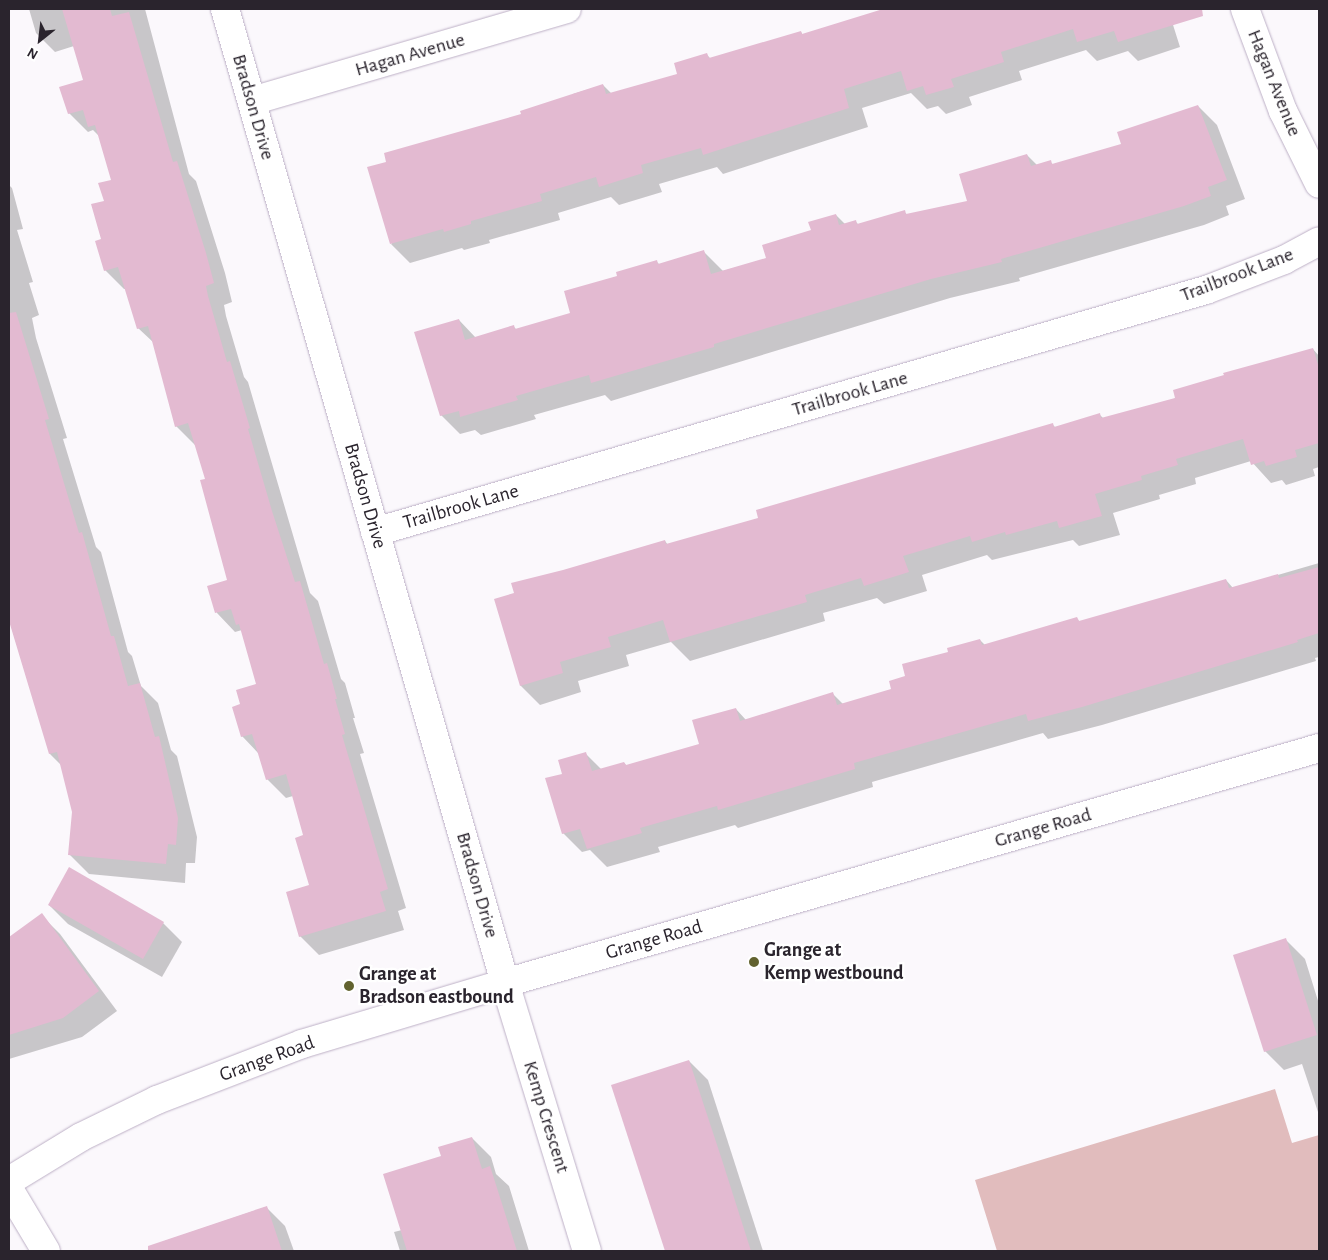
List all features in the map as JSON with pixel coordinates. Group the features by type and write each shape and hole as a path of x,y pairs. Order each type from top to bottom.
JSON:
{"street":[{"name":"Bradson Drive","path":"225,9 505,983"},
{"name":"Hagan Avenue","path":"252,102 567,9"},
{"name":"Hagan Avenue","path":"1245,9 1283,111 1319,184"},
{"name":"Trailbrook Lane","path":"375,532 1206,290 1284,260 1319,241"},
{"name":"Grange Road","path":"9,1181 81,1137 156,1100 302,1044 505,983 1319,748"},
{"name":"Kemp Crescent","path":"505,983 587,1251"},
{"path":"9,1188 46,1251"}],"shaded area":[{"path":"1275,1089 1292,1143 1319,1135 1319,1251 997,1251 975,1180"}],"building":[{"path":"62,9 110,9 112,16 129,12 173,162 177,161 206,253 214,283 206,286 208,296 227,362 230,361 250,428 248,429 272,511 295,582 300,581 324,664 327,663 345,734 342,735 388,889 380,892 386,911 299,937 286,892 309,885 295,838 303,835 286,774 266,780 252,734 241,737 232,707 240,704 236,690 256,684 239,624 236,625 231,609 215,613 207,586 227,580 200,480 205,479 188,423 175,427 148,326 137,329 118,267 104,271 95,241 101,239 91,204 104,201 98,183 111,180 95,125 88,127 83,110 68,114 59,87 83,80"},
{"path":"883,9 1202,9 1203,16 1118,42 1114,31 1077,42 1073,29 1001,52 1004,62 951,79 954,87 926,95 923,86 907,91 901,71 844,89 849,108 703,155 701,148 641,165 643,173 599,187 596,177 540,194 542,201 471,221 471,224 444,232 443,229 390,244 367,167 386,162 384,153 521,114 520,111 603,84 606,94 677,74 674,63 707,53 709,58 801,31 802,34"},
{"path":"1198,105 1227,180 1208,187 1211,196 1184,206 1001,259 1002,262 931,279 714,344 714,347 591,383 589,375 516,396 518,400 460,417 459,411 440,416 414,332 459,319 465,340 514,325 515,329 570,313 564,291 617,276 616,272 657,260 658,264 704,250 711,274 766,258 762,245 811,230 808,222 836,214 839,225 856,220 857,224 905,210 906,214 967,201 959,174 1027,154 1031,166 1051,160 1052,164 1121,144 1117,132"},
{"path":"16,312 49,419 45,420 79,533 82,532 111,636 114,636 128,686 140,683 155,737 159,736 178,818 176,845 168,844 166,864 68,855 72,812 57,752 49,754 9,621 9,313"},
{"path":"1313,348 1319,368 1319,443 1295,450 1297,457 1266,466 1264,461 1251,465 1243,439 1176,459 1178,465 1141,476 1142,480 1095,494 1102,516 1059,528 1057,521 1006,535 1005,532 972,542 970,536 903,556 909,572 864,586 861,578 805,595 807,602 670,642 663,620 608,637 611,647 560,662 563,673 520,686 494,599 514,593 511,583 665,540 666,544 758,518 756,510 1053,423 1054,427 1100,413 1101,418 1175,398 1173,390 1224,375 1223,373"},
{"path":"1319,567 1319,633 1297,640 1298,642 1082,707 1028,721 1026,714 854,763 855,769 718,810 717,806 640,828 642,833 587,849 580,829 562,834 545,778 562,774 558,760 586,752 592,771 624,762 626,765 699,744 692,720 736,708 740,721 833,692 837,705 891,689 889,681 905,676 902,664 948,652 947,648 980,639 982,645 1077,617 1079,621 1226,579 1229,588 1278,574 1279,578"},
{"path":"69,867 164,922 143,959 48,905"},
{"path":"42,913 99,991 63,1018 9,1035 9,937"},
{"path":"1286,938 1317,1035 1264,1052 1233,955"},
{"path":"689,1060 751,1251 665,1251 611,1085"},
{"path":"472,1137 482,1169 490,1166 517,1251 407,1251 383,1174 441,1156 438,1147"},
{"path":"267,1206 282,1251 148,1251 148,1246"}],"place":[{"name":"Grange at Kemp westbound","path":"754,962"},
{"name":"Grange at Bradson eastbound","path":"349,986"}]}
